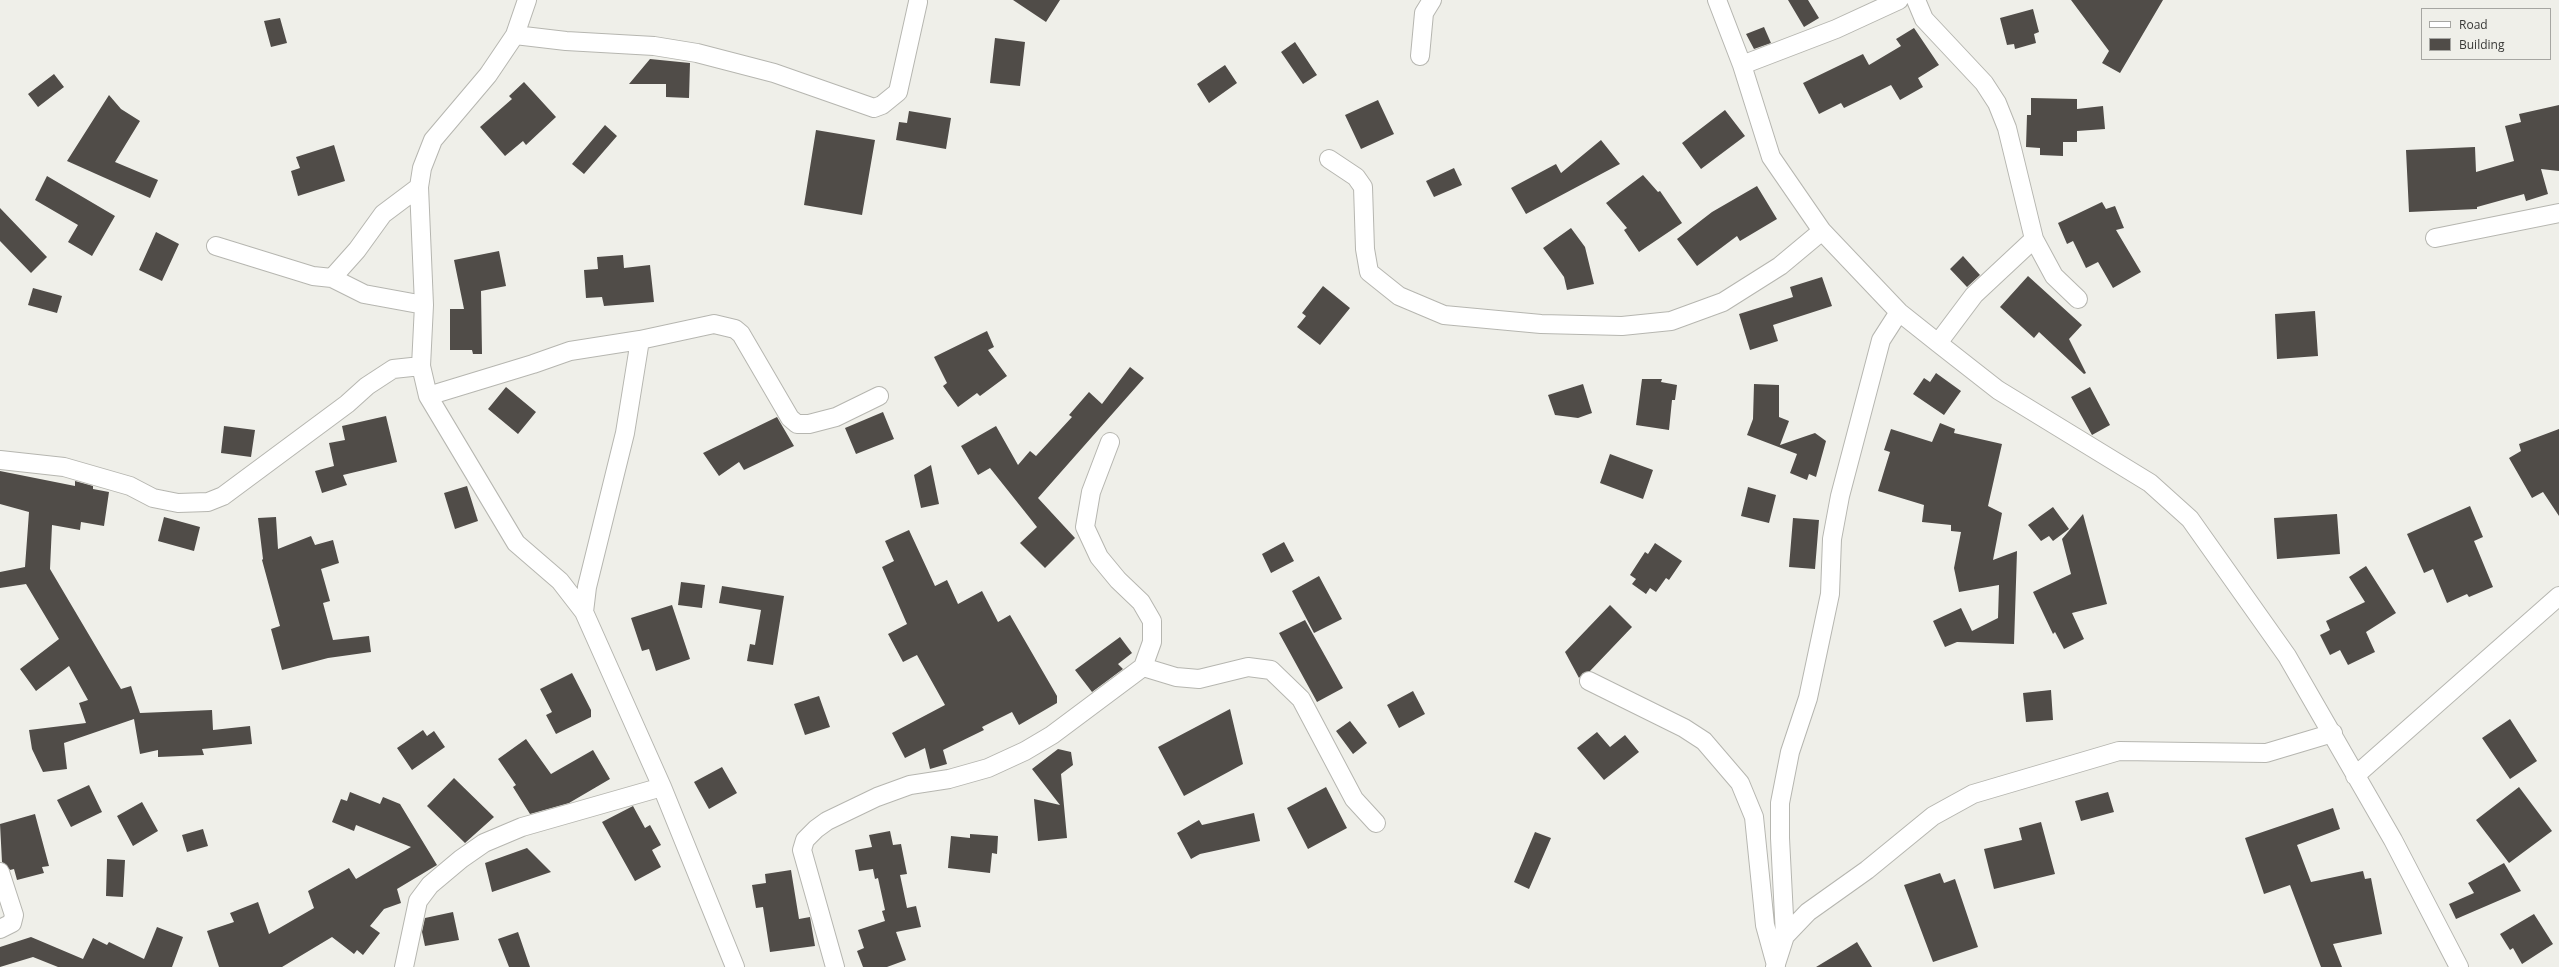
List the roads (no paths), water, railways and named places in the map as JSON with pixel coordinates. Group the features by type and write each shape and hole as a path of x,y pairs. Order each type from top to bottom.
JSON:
{"street":[{"path":"527,0 515,35 488,76 433,140 427,150 419,187 424,305 421,366 428,396 516,543 560,581 584,612 662,787 735,967"},
{"path":"1420,56 1424,13 1432,0"},
{"path":"1717,0 1742,64 1771,157 1822,231 1899,312 1998,390 2150,483 2190,519 2287,656 2393,840 2459,967"},
{"path":"1742,64 1836,29 1899,0"},
{"path":"1916,0 1924,19 1984,83 1996,103 2007,128 2034,239 2054,276 2078,299"},
{"path":"515,35 566,41 654,46 697,53 774,73 874,108 882,105 898,92 918,2"},
{"path":"1329,159 1356,177 1363,187 1365,249 1369,272 1399,296 1444,315 1541,324 1622,326 1671,321 1723,302 1780,266 1822,231"},
{"path":"332,278 357,250 383,214 419,187"},
{"path":"2435,238 2559,213"},
{"path":"1938,343 1974,295 2034,239"},
{"path":"216,246 313,276 332,278 364,294 424,305"},
{"path":"1776,966 1785,936 1780,838 1780,803 1790,752 1808,698 1830,594 1832,539 1840,496 1881,340 1899,312"},
{"path":"428,396 533,364 570,350 640,340 698,326 714,324 735,329 741,334 790,418 797,424 809,424 836,417 879,396"},
{"path":"584,612 587,587 625,433 640,340"},
{"path":"0,460 64,467 130,486 153,498 178,503 208,502 223,496 347,404 367,386 393,369 421,366"},
{"path":"834,967 802,850 805,840 816,829 826,821 877,797 910,785 949,779 988,768 1024,751 1052,735 1143,667 1152,642 1152,621 1141,602 1118,580 1099,557 1085,527 1091,492 1110,442"},
{"path":"2355,776 2559,596"},
{"path":"1143,667 1176,677 1199,679 1248,667 1270,670 1301,699 1354,799 1376,823"},
{"path":"1589,681 1684,728 1704,741 1740,783 1754,817 1765,925 1776,966"},
{"path":"1785,936 1808,912 1867,870 1933,816 1973,794 2119,751 2266,753 2332,734"},
{"path":"404,967 418,901 430,885 461,859 484,843 522,827 662,787"},
{"path":"0,872 14,915 12,922 0,929"}]}
